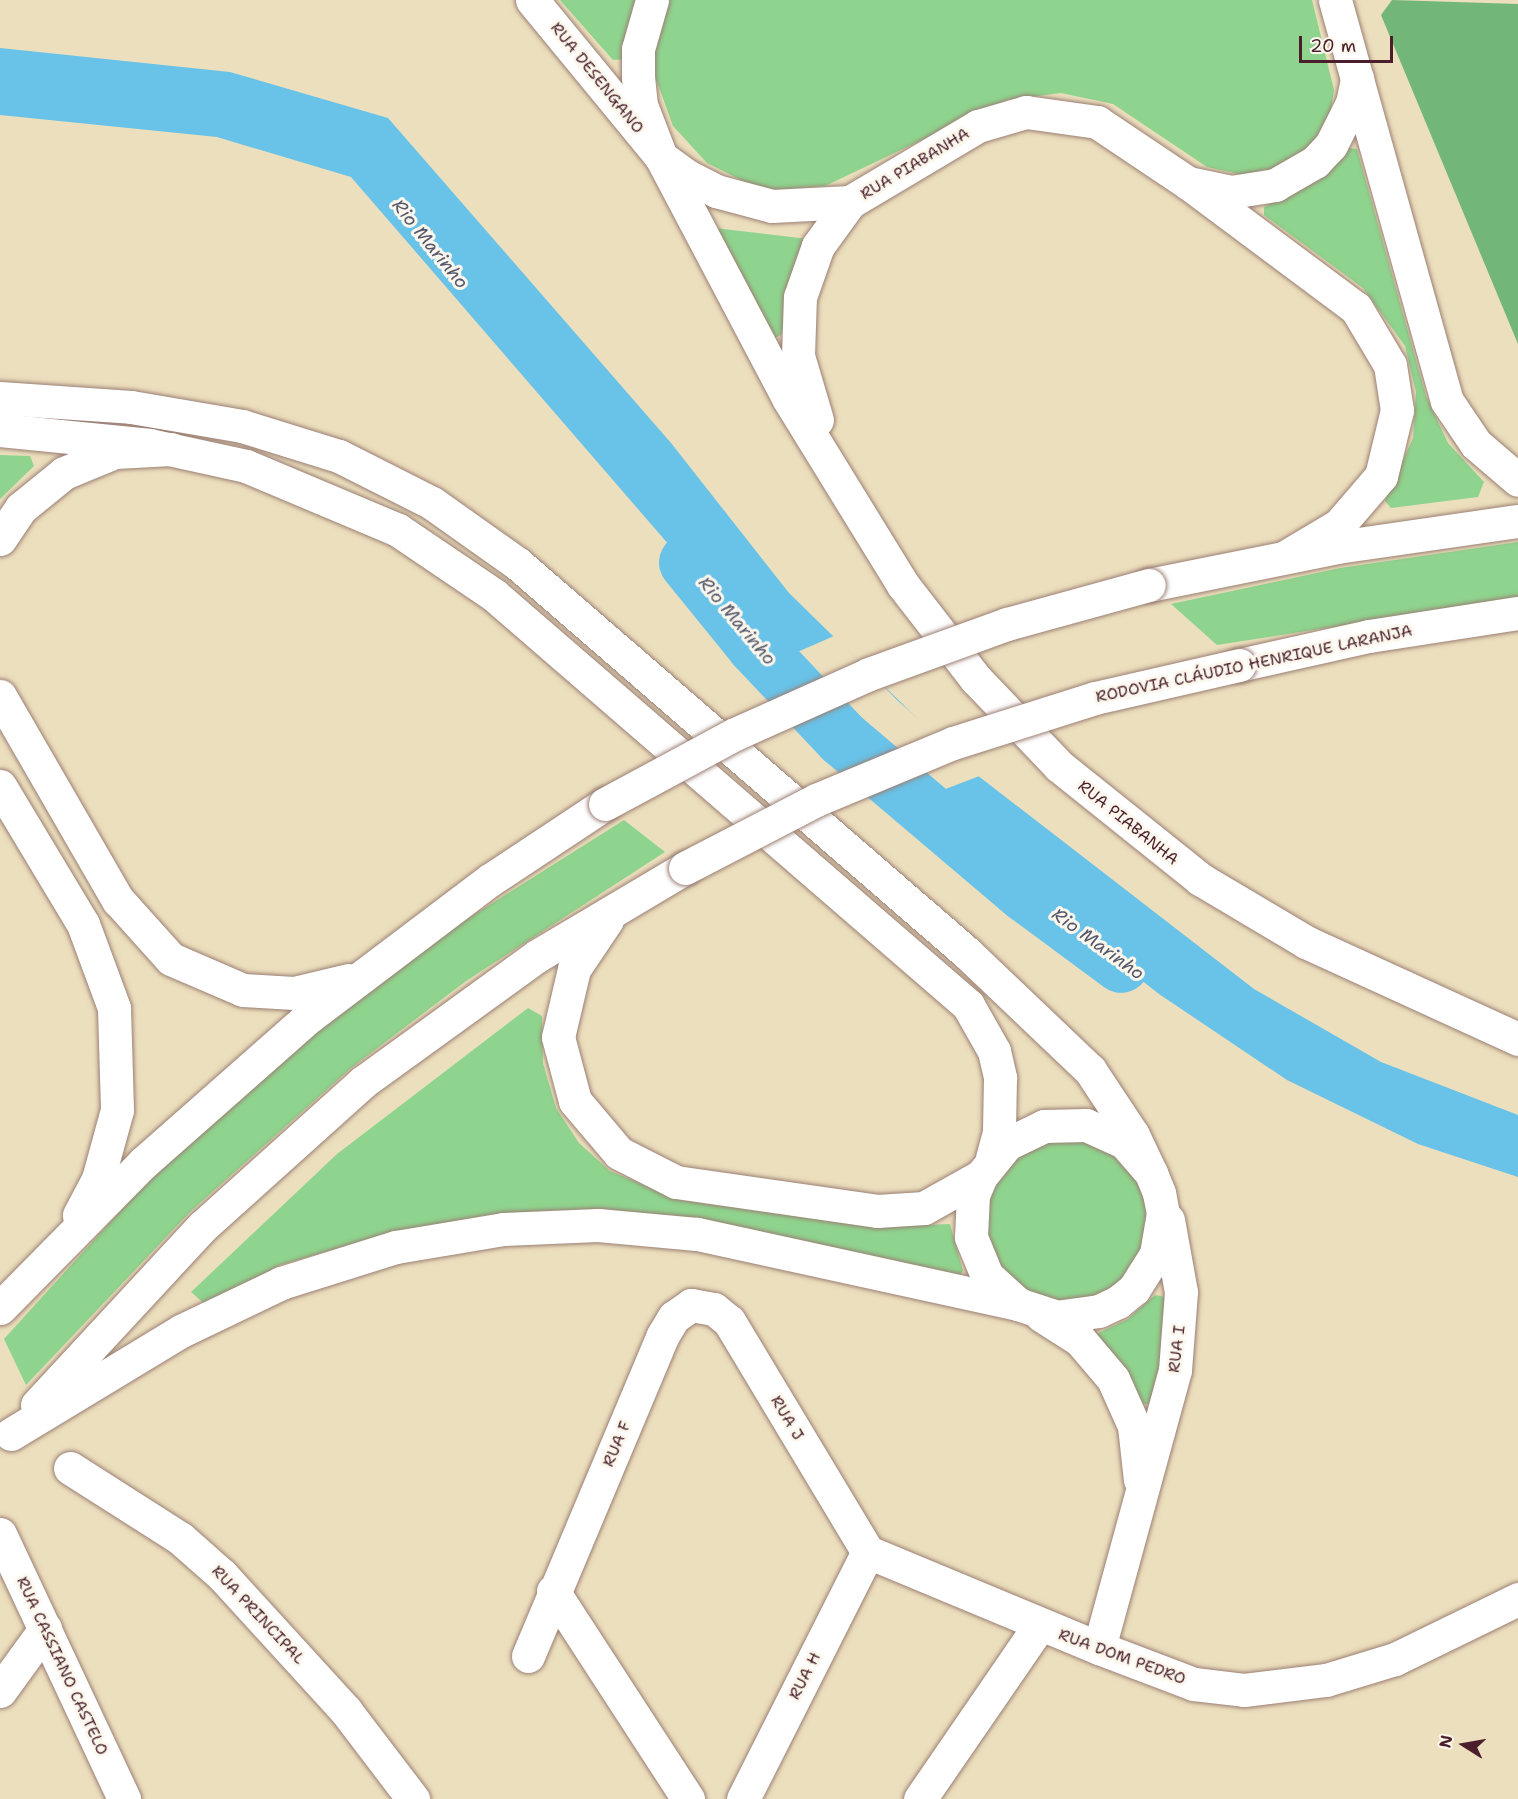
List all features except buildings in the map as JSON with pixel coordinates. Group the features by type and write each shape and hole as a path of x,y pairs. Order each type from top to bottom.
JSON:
{"main road":[{"name":"RUA DESENGANO","path":"532,0 661,157"},
{"name":"RUA PIABANHA","path":"652,0 638,49 638,77 641,105 661,157 788,398 903,585 976,679 1104,806 1200,879 1297,937 1477,1024 1518,1039"},
{"path":"1335,0 1448,401 1476,444 1518,480"},
{"path":"1188,183 1231,192 1295,176 1323,154 1344,125 1357,79"},
{"name":"RUA PIABANHA","path":"841,483 804,384 797,326 807,270 850,202 978,126 1026,112 1097,122 1188,183 1356,308 1390,365 1397,410 1381,476 1339,525 1287,556"},
{"path":"661,157 697,181 747,201 799,208 850,202"},
{"path":"0,398 131,407 291,439 385,477 476,532 1066,1043 1112,1099 1155,1183 1162,1234 1134,1290 1089,1314 1028,1308 698,1234 598,1225 503,1228 396,1247 281,1283 181,1331 39,1410"},
{"path":"0,430 171,448 293,482 398,530 447,560 950,985 983,1027 1000,1078 999,1132 970,1216 977,1257 1001,1292 1028,1308"},
{"path":"0,539 21,508 64,473 116,452 171,448"},
{"path":"0,1308 190,1120 369,970 605,804 735,734 869,674 1007,624 1149,585 1287,556 1518,521"},
{"name":"RODOVIA CLÁUDIO HENRIQUE LARANJA","path":"5,1441 39,1410 153,1277 308,1128 477,996 623,903 685,868 816,800 953,743 1095,698 1369,636 1518,613"},
{"path":"0,696 118,900 171,959 218,983 268,993 320,988 369,970"},
{"path":"0,786 96,951 119,1037 120,1074 110,1145 82,1212 38,1269"},
{"path":"623,903 574,969 558,1037 575,1101 619,1153 676,1182 877,1211 924,1208 986,1167 1024,1132 1065,1123 1106,1131 1139,1156 1155,1183"},
{"name":"RUA I","path":"1099,1648 1138,1503 1169,1403 1180,1332 1178,1258 1155,1183"},
{"name":"RUA J","path":"691,1305 714,1309 729,1321 868,1552"},
{"name":"RUA F","path":"528,1656 553,1591 663,1335 675,1317 691,1305"},
{"name":"RUA I","path":"1028,1308 1080,1340 1121,1394 1139,1452 1138,1503"},
{"name":"RUA PRINCIPAL","path":"70,1468 180,1538 222,1575 346,1711 413,1799"},
{"name":"RUA CASSIANO CASTELO","path":"0,1534 124,1799"},
{"name":"RUA DOM PEDRO","path":"868,1552 1039,1626 1194,1684 1244,1690 1326,1680 1395,1659 1518,1599"},
{"name":"RUA H","path":"743,1799 868,1552"},
{"path":"553,1591 688,1799"},
{"path":"920,1799 1039,1626"},
{"path":"0,1691 45,1629"}],"green space":[{"path":"560,0 638,0 625,59 613,60"},
{"path":"667,0 1312,0 1334,90 1331,110 1312,145 1280,167 1243,175 1207,167 1113,104 1061,93 1006,100 825,186 775,190 751,185 707,163 673,126 656,79 654,54"},
{"path":"1392,0 1518,4 1518,344 1381,15"},
{"path":"1349,148 1357,149 1426,396 1448,443 1484,482 1478,497 1391,508 1385,501 1413,438 1416,392 1405,346 1363,288 1264,215 1264,207 1316,179"},
{"path":"715,228 808,239 781,335 772,339"},
{"path":"0,455 30,456 34,466 0,499"},
{"path":"1518,542 1518,598 1217,645 1171,604 1340,568"},
{"path":"624,820 665,852 466,981 351,1068 190,1212 26,1385 4,1339 153,1175 262,1074 437,938"},
{"path":"528,1008 542,1016 543,1063 556,1108 579,1143 610,1171 680,1200 874,1227 950,1224 963,1271 959,1276 702,1219 594,1209 388,1234 280,1265 206,1305 191,1292 337,1154"},
{"path":"1066,1139 1082,1140 1097,1145 1111,1152 1123,1163 1134,1175 1141,1189 1146,1204 1146,1236 1141,1251 1134,1265 1123,1277 1111,1288 1097,1295 1082,1300 1066,1301 1050,1300 1035,1295 1021,1288 1009,1277 998,1265 991,1251 986,1236 985,1220 986,1204 991,1189 998,1175 1009,1163 1021,1152 1035,1145 1050,1140"},
{"path":"1155,1295 1170,1298 1159,1404 1135,1404 1092,1336 1128,1319"}],"water":[{"path":"0,48 230,72 388,118 671,443 789,593 968,768 1254,989 1381,1062 1518,1115 1518,1177 1418,1144 1287,1080 1159,994 929,813 746,634 351,177 217,137 0,115"}],"pier":[{"path":"834,636 898,701 982,775 912,802 770,664"}],"waterway":[{"name":"Rio Marinho","path":"687,562 755,646 842,738 1025,893 1121,964"}]}
